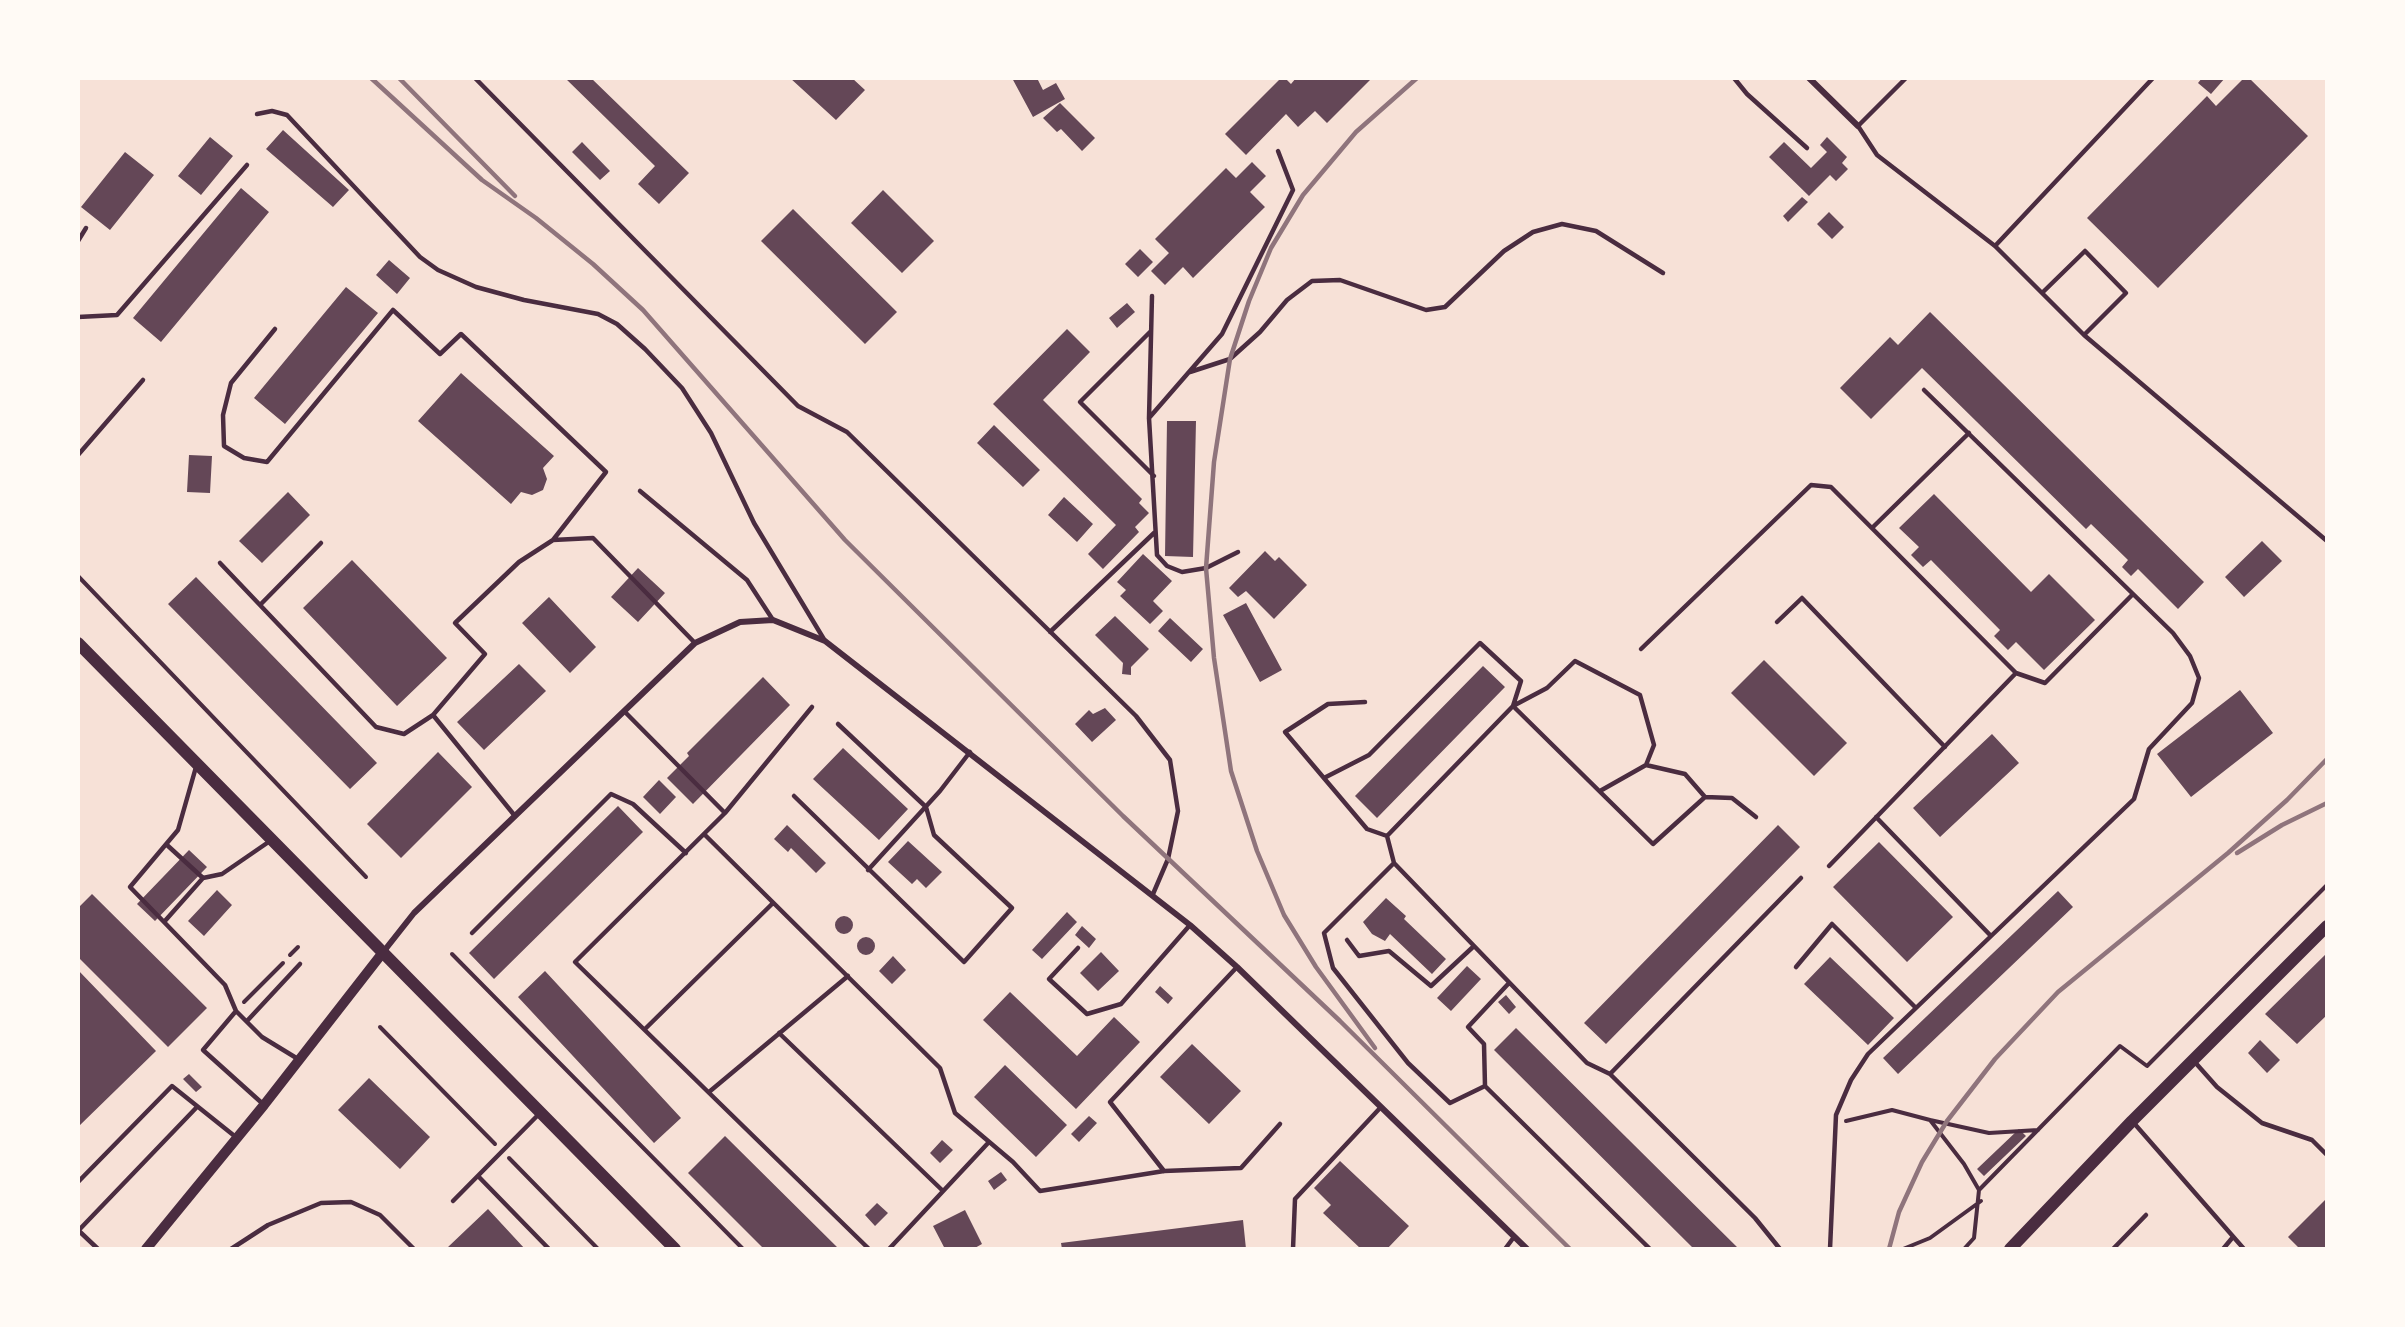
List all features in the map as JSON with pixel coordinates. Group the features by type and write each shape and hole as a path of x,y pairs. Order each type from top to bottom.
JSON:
{"main road":[{"path":"78,643 384,951 675,1249"},
{"path":"2010,1249 2132,1121 2327,926"}],"street":[{"path":"1809,78 1858,126"},
{"path":"146,1249 264,1105 414,913 695,643 740,622 773,620 825,642 1153,894 1237,967 1527,1249"}],"lane":[{"path":"475,78 798,406 847,432 1136,716 1170,760 1178,811 1168,859 1153,894"},
{"path":"1734,78 1747,94 1807,148"},
{"path":"1906,78 1858,126 1877,155 1995,246 2084,334 2327,541"},
{"path":"1995,246 2153,78"},
{"path":"257,114 272,111 287,115 420,257 438,270 476,287 524,300 598,314 617,324 645,349 682,388 711,433 754,523 825,642"},
{"path":"1149,418 1222,334 1293,190 1278,151"},
{"path":"78,317 117,315 247,165"},
{"path":"1190,372 1230,358 1260,332 1287,300 1312,281 1340,280 1426,310 1445,307 1504,251 1533,232 1562,224 1596,231 1664,273"},
{"path":"78,241 86,228"},
{"path":"2042,293 2085,250 2126,292 2084,334"},
{"path":"1152,296 1149,418 1157,555 1167,566 1182,572 1206,568 1238,552"},
{"path":"220,563 376,727 404,734 433,715 485,654 455,623 519,562 553,540 606,472 461,334 440,354 393,310 267,462 244,458 224,446 223,415 231,383 275,329"},
{"path":"1151,331 1080,402 1154,476"},
{"path":"78,455 143,380"},
{"path":"1830,1249 1836,1124 1851,1080 1868,1054 2134,799 2149,749 2192,703 2199,678 2190,656 2173,633 1924,390"},
{"path":"1872,528 1969,433"},
{"path":"1641,650 1811,485 1831,486 2016,673 2045,683 2133,594"},
{"path":"640,491 747,580 773,620"},
{"path":"1050,632 1154,532"},
{"path":"553,540 593,538 695,643"},
{"path":"260,605 321,543"},
{"path":"1777,622 1802,598 1944,747"},
{"path":"1324,778 1369,755 1480,643 1521,681 1513,706"},
{"path":"1388,836 1513,706 1548,688 1575,661 1640,695 1654,745 1646,765 1600,791"},
{"path":"1829,866 2016,673"},
{"path":"1365,702 1328,704 1285,732 1367,829 1388,836"},
{"path":"1513,706 1653,844 1705,797 1732,798 1756,817"},
{"path":"812,707 725,813 575,962 869,1249"},
{"path":"624,711 725,813"},
{"path":"433,715 515,816"},
{"path":"794,796 867,870 964,962 1012,908 934,835 926,807 838,724"},
{"path":"867,870 926,807 970,752"},
{"path":"197,764 178,830 130,887 225,985 236,1011 262,1037 298,1059"},
{"path":"1646,765 1685,774 1705,797"},
{"path":"472,933 612,794 633,804 686,853"},
{"path":"1876,817 1991,936"},
{"path":"704,834 940,1068 955,1113 1040,1191 1164,1171 1241,1168 1280,1124"},
{"path":"1388,836 1394,863 1587,1063 1610,1074 1755,1218 1780,1249"},
{"path":"164,922 203,878 222,874 272,839"},
{"path":"167,845 203,878"},
{"path":"1394,863 1324,933 1333,968 1408,1063 1450,1103 1485,1086"},
{"path":"1610,1074 1801,878"},
{"path":"645,1029 773,903"},
{"path":"1796,967 1832,924 1916,1008"},
{"path":"1078,948 1049,979 1087,1014 1121,1004 1190,925"},
{"path":"1347,940 1359,956 1389,951 1431,986 1474,946"},
{"path":"246,1021 300,964"},
{"path":"1164,1171 1110,1102 1237,967"},
{"path":"709,1092 848,976"},
{"path":"1509,983 1468,1027 1484,1044 1485,1086 1650,1249"},
{"path":"236,1011 203,1050 264,1105"},
{"path":"779,1033 943,1191"},
{"path":"2193,1060 2217,1087 2262,1123 2312,1140 2327,1155"},
{"path":"78,1182 172,1086 196,1108 237,1138"},
{"path":"1293,1249 1295,1199 1381,1107"},
{"path":"98,1249 78,1231 196,1108"},
{"path":"453,1201 541,1112"},
{"path":"2132,1121 2244,1249"},
{"path":"889,1249 989,1142"},
{"path":"478,1176 549,1249"},
{"path":"231,1249 268,1225 321,1203 351,1202 380,1215 414,1249"},
{"path":"2113,1249 2146,1215"},
{"path":"1505,1249 1514,1237"},
{"path":"2223,1249 2233,1237"}],"path":[{"path":"78,576 366,878"},
{"path":"1979,1190 2120,1046 2146,1066 2327,885"},
{"path":"236,1011 298,947"},
{"path":"452,954 743,1249"},
{"path":"380,1027 598,1249"},
{"path":"1836,1124 1892,1110 1989,1133 2038,1130"},
{"path":"1930,1119 1965,1164 1979,1190 1980,1203 1974,1238 1964,1249"},
{"path":"1903,1249 1930,1238 1980,1203"}],"building":[{"path":"565,78 591,78 689,173 659,204 638,184 655,166"},
{"path":"790,78 852,78 865,90 836,120"},
{"path":"1012,78 1037,78 1043,90 1056,83 1065,99 1033,117"},
{"path":"1281,78 1285,78 1291,84 1296,78 1372,78 1327,123 1315,111 1298,127 1286,114 1246,155 1225,134"},
{"path":"2202,78 2225,78 2211,94 2198,83"},
{"path":"2244,78 2249,78 2308,136 2158,288 2087,218 2207,96 2216,106"},
{"path":"1060,103 1095,138 1082,151 1061,129 1057,132 1043,118"},
{"path":"283,130 349,190 333,207 266,149"},
{"path":"210,137 233,156 201,195 178,176"},
{"path":"1827,137 1847,157 1842,163 1848,169 1836,181 1830,175 1809,196 1769,157 1784,142 1811,168 1827,152 1820,145"},
{"path":"582,142 610,171 600,180 572,152"},
{"path":"125,152 154,175 110,230 81,207"},
{"path":"1252,162 1266,176 1250,192 1265,207 1193,278 1183,267 1165,285 1151,271 1169,253 1155,239 1226,168 1236,178"},
{"path":"241,188 269,212 161,342 133,318"},
{"path":"883,190 934,241 902,273 851,223"},
{"path":"1802,197 1808,202 1788,222 1783,216"},
{"path":"793,209 897,312 865,344 761,241"},
{"path":"1829,212 1844,227 1832,239 1817,224"},
{"path":"1140,249 1153,262 1138,277 1125,264"},
{"path":"389,260 410,278 397,294 376,275"},
{"path":"346,287 378,313 285,424 254,398"},
{"path":"1127,303 1135,312 1117,328 1109,318"},
{"path":"1930,312 2204,582 2178,609 2138,569 2131,576 2122,567 2128,560 2091,524 2086,529 1922,368 1871,419 1840,388 1890,337 1898,345"},
{"path":"1067,329 1090,352 1043,400 1142,499 1139,503 1149,513 1135,527 1139,532 1103,569 1088,554 1116,525 993,404"},
{"path":"461,373 554,456 543,468 547,479 543,490 532,495 521,492 511,504 418,421"},
{"path":"1167,421 1196,421 1193,557 1165,556"},
{"path":"994,425 1040,470 1023,487 977,443"},
{"path":"189,455 212,456 210,493 187,492"},
{"path":"288,492 310,515 262,563 239,541"},
{"path":"1934,494 2031,592 2049,574 2095,620 2044,670 2016,642 2008,650 1994,636 2000,630 1931,560 1923,567 1911,555 1919,547 1899,528"},
{"path":"1064,497 1093,524 1077,542 1048,515"},
{"path":"2262,541 2282,561 2244,597 2225,577"},
{"path":"1265,551 1275,561 1279,557 1307,585 1274,619 1246,591 1238,597 1229,588"},
{"path":"1143,554 1172,581 1153,601 1163,611 1150,624 1120,596 1126,590 1117,582"},
{"path":"352,560 447,658 397,706 303,608"},
{"path":"638,568 665,593 638,622 611,597"},
{"path":"196,577 377,763 350,789 168,604"},
{"path":"549,597 596,647 570,673 522,623"},
{"path":"1246,603 1282,670 1260,682 1223,615"},
{"path":"1115,616 1149,649 1131,667 1131,675 1122,674 1123,663 1095,635"},
{"path":"1170,618 1203,649 1191,662 1158,631"},
{"path":"1764,660 1847,743 1814,776 1731,693"},
{"path":"519,664 546,691 484,750 457,722"},
{"path":"1483,666 1505,687 1377,818 1355,796"},
{"path":"763,677 790,705 693,804 667,778 689,756 687,753"},
{"path":"2240,690 2273,733 2191,797 2157,754"},
{"path":"1105,708 1116,720 1092,742 1075,724 1089,710 1093,714"},
{"path":"1992,734 2019,763 1940,837 1913,808"},
{"path":"843,748 908,809 879,840 813,779"},
{"path":"438,752 472,787 401,858 367,824"},
{"path":"659,780 676,797 660,814 643,797"},
{"path":"618,806 643,832 494,979 469,953"},
{"path":"787,825 826,863 816,873 791,848 788,852 774,839"},
{"path":"1778,825 1800,847 1606,1044 1584,1023"},
{"path":"908,841 942,872 926,888 917,879 912,884 888,862"},
{"path":"1879,842 1953,917 1907,962 1833,887"},
{"path":"189,850 207,867 155,921 137,904"},
{"path":"217,890 232,905 204,936 188,921"},
{"path":"2058,891 2073,907 1898,1074 1883,1058"},
{"path":"92,894 207,1008 168,1047 78,957 78,908"},
{"path":"1386,898 1406,916 1404,919 1446,959 1432,974 1390,934 1385,941 1372,934 1363,922"},
{"path":"1067,912 1077,922 1042,959 1032,950"},
{"path":"844,916 850,919 853,925 850,931 844,934 838,931 835,925 838,919"},
{"path":"1082,926 1096,939 1089,948 1075,935"},
{"path":"866,937 872,940 875,946 872,952 866,955 860,952 857,946 860,940"},
{"path":"1101,952 1119,971 1098,991 1080,973"},
{"path":"2327,953 2327,1015 2297,1044 2265,1014"},
{"path":"893,956 906,970 892,984 879,971"},
{"path":"1830,957 1894,1018 1868,1045 1804,984"},
{"path":"1467,966 1481,979 1451,1011 1437,998"},
{"path":"78,970 156,1051 78,1127"},
{"path":"545,971 681,1118 654,1143 518,997"},
{"path":"1160,986 1173,998 1168,1004 1155,992"},
{"path":"1010,992 1077,1056 1114,1017 1140,1042 1076,1109 983,1020"},
{"path":"1506,995 1516,1007 1509,1014 1498,1002"},
{"path":"1516,1028 1739,1249 1694,1249 1494,1050"},
{"path":"2260,1040 2280,1060 2267,1073 2248,1053"},
{"path":"1192,1044 1241,1091 1209,1124 1160,1077"},
{"path":"1005,1065 1067,1125 1036,1157 974,1097"},
{"path":"189,1074 202,1087 196,1092 183,1079"},
{"path":"369,1078 430,1137 400,1169 338,1110"},
{"path":"1089,1116 1097,1123 1079,1142 1071,1134"},
{"path":"2019,1129 2026,1136 1984,1176 1977,1169"},
{"path":"725,1136 839,1249 764,1249 688,1173"},
{"path":"942,1140 953,1150 940,1163 930,1153"},
{"path":"1340,1161 1409,1226 1387,1249 1361,1249 1323,1213 1331,1205 1314,1188"},
{"path":"1001,1172 1007,1180 994,1190 988,1181"},
{"path":"2327,1198 2327,1249 2300,1249 2288,1237"},
{"path":"877,1203 888,1213 875,1226 865,1215"},
{"path":"488,1209 525,1249 450,1249 448,1247"},
{"path":"965,1210 982,1244 973,1249 945,1249 933,1226"},
{"path":"1243,1220 1246,1249 1062,1249 1061,1243"}],"railway":[{"path":"371,78 482,180 536,218 593,264 643,310 845,540 1123,816 1340,1021 1570,1249"},
{"path":"399,78 515,196"},
{"path":"1375,1048 1316,967 1284,915 1257,851 1231,771 1214,658 1206,568 1214,462 1230,359 1249,301 1271,248 1303,195 1356,132 1417,78"},
{"path":"1889,1249 1899,1212 1922,1162 1947,1121 1995,1059 2058,992 2228,853 2287,800 2327,759"},
{"path":"2237,853 2282,825 2327,803"}]}
